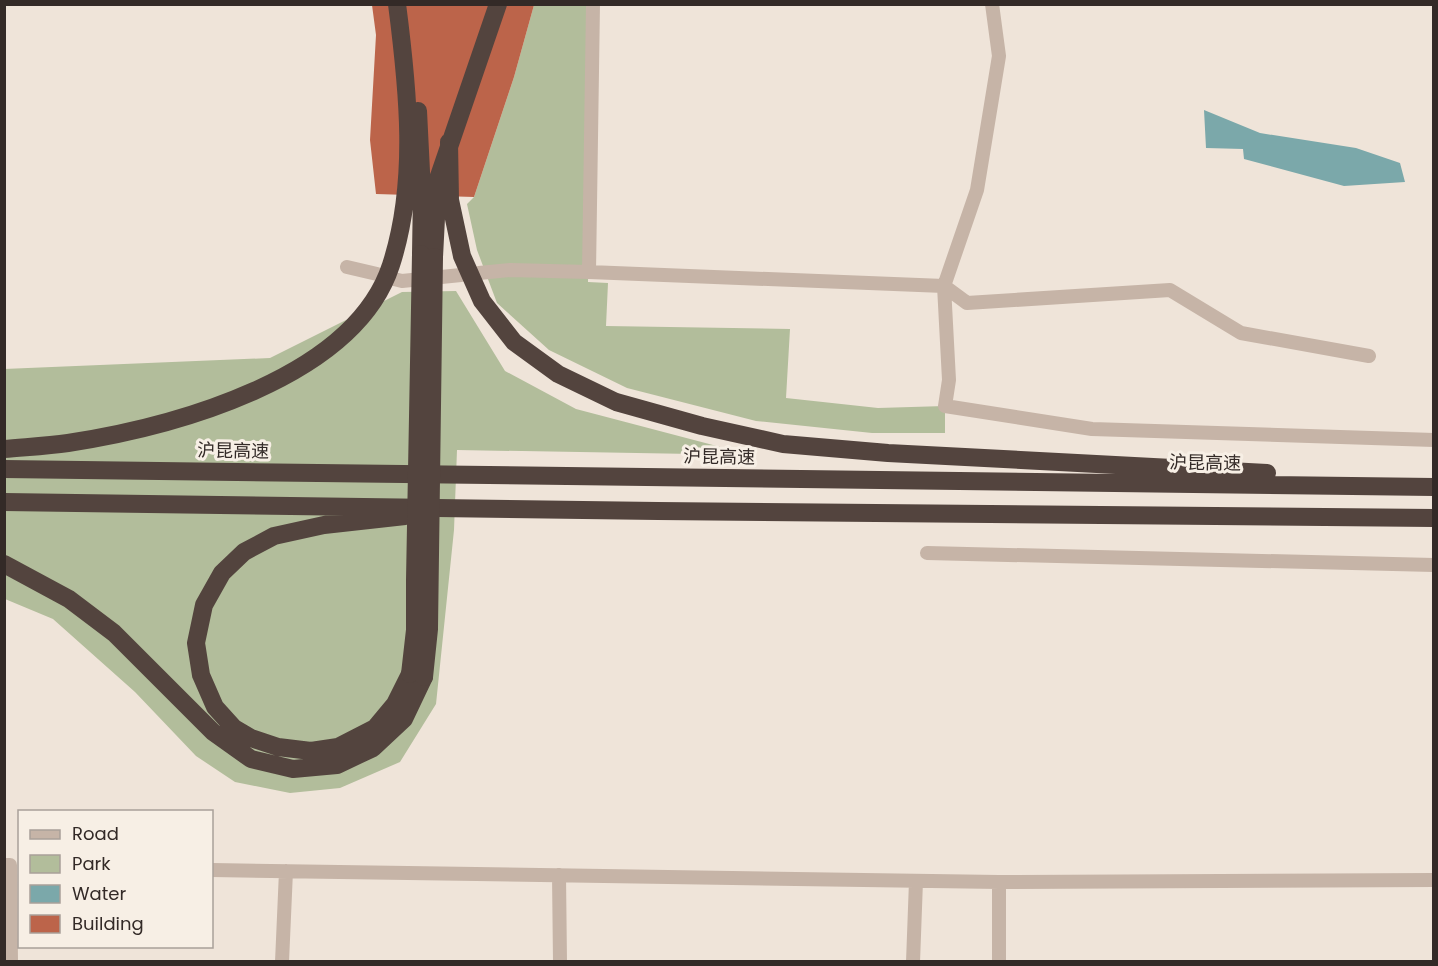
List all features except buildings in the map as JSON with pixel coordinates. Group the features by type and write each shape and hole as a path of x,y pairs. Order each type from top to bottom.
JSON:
{"highway":[{"path":"4,448 68,443 165,423 251,392 294,371 336,342 372,304 390,267 404,211 407,164 406,75 397,4"},
{"path":"428,255 436,190 450,142 498,4"},
{"path":"4,564 69,599 114,633 213,732 251,759 292,770 337,765 372,748 404,719 429,629 428,255 418,106 406,75"},
{"path":"450,142 450,200 462,256 482,301 514,342 558,374 616,402 702,426 783,444 888,453 1304,474 1434,486"},
{"name":"沪昆高速","path":"4,470 1434,486"},
{"path":"4,502 1434,518"},
{"path":"417,675 375,728 338,747 310,751 278,747 234,728 215,707 201,675 196,643 204,605 222,573 244,552 273,536 324,525 472,509"}],"street":[{"path":"589,272 593,4"},
{"path":"992,4 999,56 977,190 944,286 949,380 945,406 1092,429 1434,440"},
{"path":"347,267 377,274"},
{"path":"479,273 510,270 589,272 944,286 967,303 1170,290 1241,333 1369,356"},
{"path":"394,279 402,281 461,275"},
{"path":"927,553 1434,565"},
{"path":"11,865 11,962"},
{"path":"213,870 999,882 1434,880"},
{"path":"282,962 286,871"},
{"path":"559,875 560,962"},
{"path":"913,962 916,881"},
{"path":"999,882 999,962"}],"green space":[{"path":"534,5 592,5 588,282 608,283 606,326 790,329 786,398 878,408 945,406 945,433 872,433 756,421 627,388 549,350 497,303 477,250 467,204 474,197 514,77"},
{"path":"456,291 505,371 576,409 751,455 457,450 454,530 436,704 400,762 340,788 290,793 235,782 196,756 135,692 53,619 5,599 4,369 270,358 402,292"}],"water":[{"path":"1204,110 1260,133 1356,148 1400,163 1405,182 1344,186 1244,159 1243,149 1206,148"}]}
